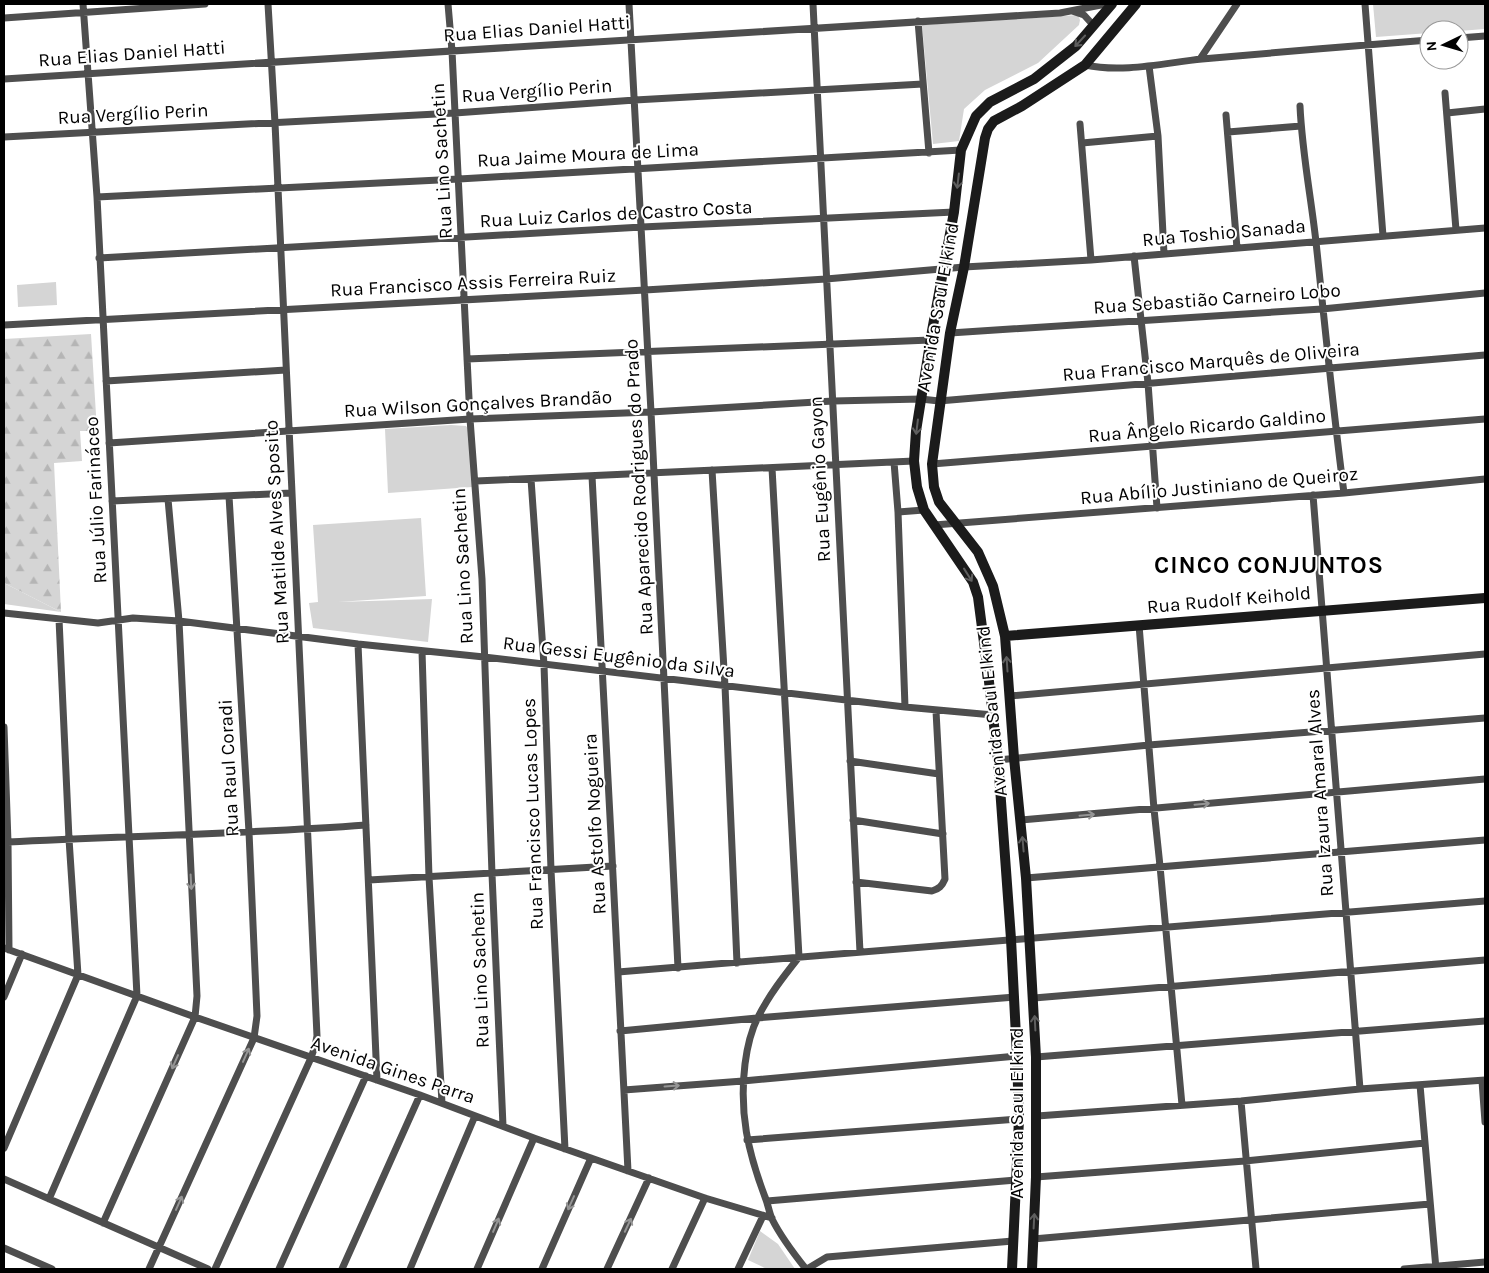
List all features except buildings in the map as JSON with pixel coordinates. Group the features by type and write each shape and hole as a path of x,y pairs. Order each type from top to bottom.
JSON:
{"main road":[{"name":"Avenida Saul Elkind","path":"1012,1269 1018,1118 1015,997 993,715 978,596 973,582 924,510 917,487 914,461 930,340 954,212 961,150 976,116 990,102 1034,79 1076,46 1112,4"},
{"name":"Avenida Saul Elkind","path":"1032,1269 1037,1116 1034,998 1026,878 1014,758 1005,636 993,586 978,552 954,523 936,495 932,464 939,401 950,334 964,267 988,129 994,121 1017,109 1085,64 1136,4"},
{"path":"1007,93 1017,109"},
{"name":"Rua Rudolf Keihold","path":"1005,636 1485,598"}],"street":[{"name":"Rua Júlio Farináceo","path":"83,4 97,197 136,996"},
{"path":"4,18 205,4"},
{"name":"Rua Matilde Alves Sposito","path":"215,1269 310,1058 317,1036 268,4"},
{"name":"Rua Lino Sachetin","path":"448,4 459,179 470,419 482,579 503,1126"},
{"name":"Rua Aparecido Rodrigues do Prado","path":"629,4 652,412 678,968"},
{"name":"Rua Eugênio Gayon","path":"812,4 860,952"},
{"path":"1059,4 1060,13"},
{"name":"Rua Elias Daniel Hatti","path":"4,79 1060,13 1106,4"},
{"path":"1200,59 1237,4"},
{"path":"1365,4 1383,236"},
{"path":"1072,10 1084,15 1094,26"},
{"path":"918,21 928,153"},
{"path":"1469,37 1485,36"},
{"path":"1085,64 1106,68 1148,66 1200,59 1419,41"},
{"path":"1148,66 1158,136 1164,254"},
{"name":"Rua Vergílio Perin","path":"4,138 93,131 455,113 635,100 923,84"},
{"path":"1445,93 1456,230"},
{"path":"1300,106 1316,242 1328,369 1344,493"},
{"path":"1447,113 1485,109"},
{"path":"1226,115 1237,248"},
{"path":"1080,124 1091,260"},
{"path":"1228,132 1301,126"},
{"path":"1082,143 1158,136"},
{"name":"Rua Jaime Moura de Lima","path":"97,197 459,179 961,150"},
{"name":"Rua Luiz Carlos de Castro Costa","path":"100,258 642,227 954,212"},
{"name":"Rua Toshio Sanada","path":"944,270 1485,228"},
{"path":"1134,256 1148,383 1157,508"},
{"name":"Rua Francisco Assis Ferreira Ruiz","path":"4,325 645,290 944,270"},
{"name":"Rua Sebastião Carneiro Lobo","path":"950,334 1322,309 1485,293"},
{"path":"467,359 648,350 930,340"},
{"name":"Rua Francisco Marquês de Oliveira","path":"939,401 1485,355"},
{"path":"106,381 286,370"},
{"name":"Rua Wilson Gonçalves Brandão","path":"109,443 470,419 652,412 833,400 921,399 939,401"},
{"name":"Rua Ângelo Ricardo Galdino","path":"932,464 1485,419"},
{"path":"476,481 914,461"},
{"path":"894,462 898,512 905,707"},
{"path":"772,468 799,957 774,989 757,1018 747,1048 743,1081 743,1106 747,1140 756,1172 772,1218 792,1252 807,1269 827,1257 1013,1242"},
{"path":"712,470 725,686 737,963"},
{"name":"Rua Astolfo Nogueira","path":"592,476 604,672 628,1171"},
{"name":"Rua Abílio Justiniano de Queiroz","path":"934,525 1344,493 1485,478"},
{"name":"Rua Francisco Lucas Lopes","path":"530,479 544,665 551,870 565,1149"},
{"path":"112,501 291,493"},
{"name":"Rua Izaura Amaral Alves","path":"1313,495 1349,970 1360,1089"},
{"name":"Rua Raul Coradi","path":"149,1269 254,1038 257,1016 229,496"},
{"path":"103,1223 195,1018 197,996 179,621 168,499"},
{"path":"898,512 924,510"},
{"name":"Rua Gessi Eugênio da Silva","path":"4,614 98,623 119,619 146,618 179,621 298,637 484,657 936,711 993,715"},
{"path":"4,1148 78,975 69,839 59,619"},
{"path":"1139,625 1182,1105"},
{"path":"358,644 377,1080"},
{"path":"422,651 429,877 442,1103"},
{"path":"1010,696 1485,654"},
{"path":"856,882 932,891 938,889 945,879 936,711"},
{"path":"998,760 1149,745 1485,718"},
{"path":"4,727 8,842 6,949"},
{"path":"850,761 939,774"},
{"path":"1021,820 1485,779"},
{"path":"853,820 943,834"},
{"path":"8,842 366,825"},
{"path":"1026,878 1485,840"},
{"path":"369,880 613,866"},
{"path":"618,972 1485,901"},
{"name":"Avenida Gines Parra","path":"6,949 195,1018 420,1094 565,1149 705,1198 772,1218"},
{"path":"4,997 22,954"},
{"path":"1034,998 1485,960"},
{"path":"49,1199 136,996"},
{"path":"620,1031 1015,997"},
{"path":"1036,1057 1485,1021"},
{"path":"624,1090 1017,1056"},
{"path":"279,1269 366,1076"},
{"path":"1037,1116 1484,1080 1485,1122"},
{"path":"1420,1085 1436,1268"},
{"path":"342,1269 420,1094"},
{"path":"1241,1101 1256,1269"},
{"path":"410,1269 475,1116"},
{"path":"747,1140 1018,1118"},
{"path":"477,1269 534,1138"},
{"path":"1036,1177 1425,1143"},
{"path":"542,1269 591,1158"},
{"path":"607,1269 649,1178"},
{"path":"4,1180 208,1269"},
{"path":"766,1201 1016,1180"},
{"path":"672,1269 705,1198"},
{"path":"1033,1239 1430,1204"},
{"path":"738,1269 762,1216"},
{"path":"4,1248 52,1269"},
{"path":"1404,1269 1436,1268 1485,1262"}],"green space":[{"path":"1373,4 1485,4 1485,29 1469,30 1469,20 1419,20 1419,34 1376,37"},
{"path":"1078,15 1079,25 1038,63 985,90 964,109 959,141 933,144 922,25"},
{"path":"56,282 57,305 18,307 17,285"},
{"path":"91,334 97,431 80,431 82,461 54,463 61,612 4,583 4,339"},
{"path":"451,425 466,426 470,431 472,487 388,493 385,429"},
{"path":"421,518 426,596 338,602 432,599 428,642 313,628 309,603 318,602 313,525"},
{"path":"4,583 61,612 4,604"},
{"path":"760,1231 778,1244 795,1269 767,1269 748,1260"}],"district":[{"name":"CINCO CONJUNTOS","path":"1269,565"}]}
